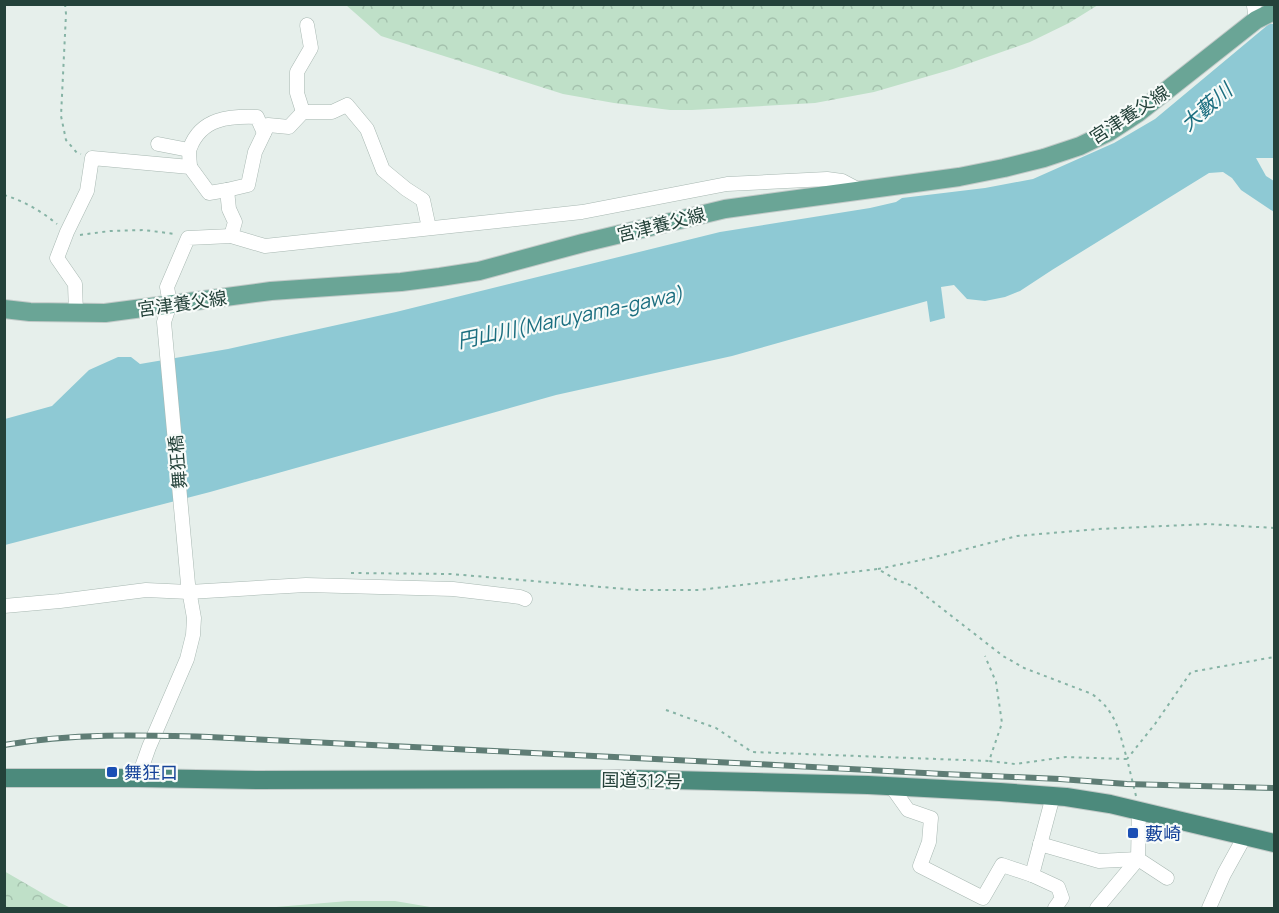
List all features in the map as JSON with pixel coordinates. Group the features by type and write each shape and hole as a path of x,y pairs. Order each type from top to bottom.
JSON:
{"highway":[{"name":"国道312号","path":"4,778 632,779 891,786 1053,796 1110,804 1275,843"}],"main road":[{"name":"宮津養父線","path":"4,309 30,312 105,313 271,291 401,282 469,272 725,209 959,177 1004,168 1080,146 1109,132 1138,113 1256,12 1275,11"}],"street":[{"path":"303,112 297,93 297,72 311,48 306,25"},
{"path":"264,133 257,117 238,116 214,121 200,130 189,150 190,167 209,193 248,185 255,152 264,133 268,124 289,127 303,112 332,112 347,105 367,129 383,170 423,200 429,228"},
{"path":"158,144 189,150"},
{"path":"76,313 75,284 57,258 87,191 92,158 190,167"},
{"path":"188,238 231,236 265,246 582,212 727,184 827,179 842,181 861,190"},
{"path":"227,190 234,222 231,236"},
{"name":"舞狂橋","path":"138,778 187,659 195,618 188,588 164,322 170,304 167,287 188,238"},
{"path":"4,606 146,590 306,585 453,589 525,599"},
{"path":"891,786 908,810 931,818 929,842 920,867 983,898 1002,865 1058,887 1062,898 1055,909"},
{"path":"1032,875 1053,796"},
{"path":"1097,909 1138,859 1139,811"},
{"path":"1209,909 1224,874 1245,836"},
{"path":"1040,844 1099,861 1138,859 1167,878"}],"path":[{"path":"65,4 61,116 66,140 77,153 92,158"},
{"path":"4,195 19,199 76,236 110,231 144,230 188,238"},
{"path":"344,574 378,572 451,574 637,590 689,590 878,569 1017,536 1099,529 1208,524 1275,528"},
{"path":"878,569 914,586 1003,656 1024,668 1092,694 1102,701 1115,718 1139,811"},
{"path":"985,656 996,682 1002,723 989,761"},
{"path":"1127,759 1155,724 1191,672 1275,657"},
{"path":"666,710 717,728 752,752 989,761 1015,764 1066,757 1127,759"}],"green space":[{"path":"346,5 1098,5 1069,23 1030,42 953,69 874,92 815,103 670,110 563,94 381,36"},
{"path":"4,871 54,900 71,908 5,908"},
{"path":"348,901 395,901 436,908 264,908"}],"water":[{"path":"1269,24 1274,24 1274,158 1256,158 1266,176 1274,181 1274,212 1241,190 1232,178 1223,172 1209,173 1020,291 985,301 967,299 954,285 941,287 945,318 930,322 927,301 732,356 556,395 210,492 5,545 5,419 52,406 89,370 118,357 131,357 140,364 228,349 396,312 720,232 870,208 896,202 902,198 985,188 1033,179 1114,143 1155,119"}],"railway":[{"path":"4,745 55,738 132,735 209,737 1127,784 1274,788"}],"place":[{"name":"舞狂口","path":"112,772"},
{"name":"藪崎","path":"1133,833"}],"water label":[{"name":"大藪川","path":"1206,107"},
{"name":"円山川(Maruyama-gawa)","path":"570,317"}]}
